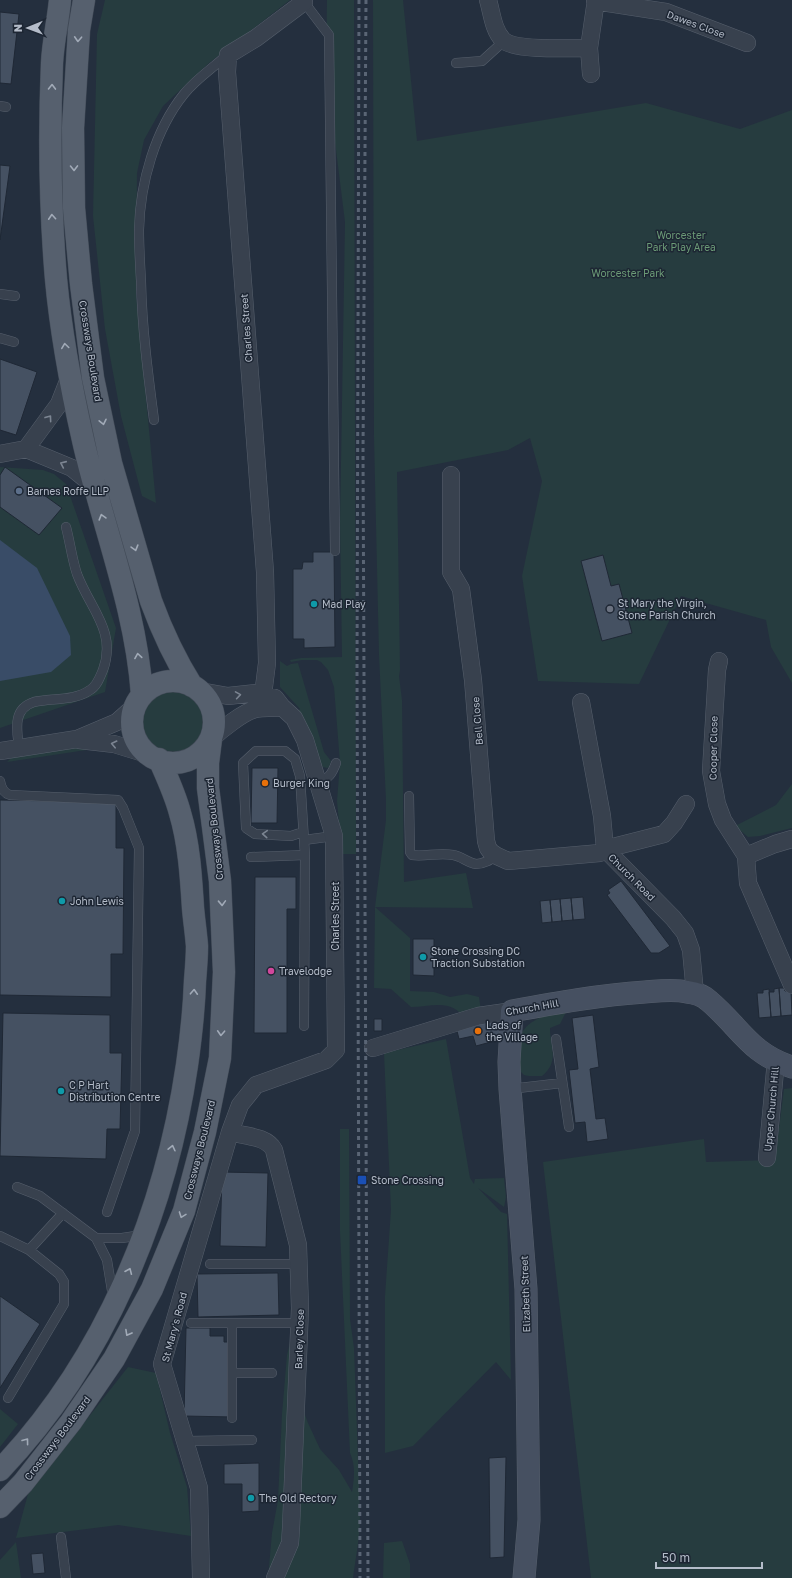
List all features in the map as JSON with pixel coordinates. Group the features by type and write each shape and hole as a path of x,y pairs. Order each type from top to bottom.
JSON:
{"main road":[{"path":"0,1470 19,1450 72,1380 115,1304 145,1234 170,1155 181,1109 192,1029 197,948 189,862 183,823 173,790 154,757 138,744 134,733 133,718 139,700 139,663 133,628 83,440 70,376 56,280 52,210 52,62 60,0"},
{"name":"Crossways Boulevard","path":"84,0 79,30 73,128 74,208 81,284 93,378 111,463 151,601 159,624 170,646 196,689"},
{"path":"139,700 156,684 164,682 178,682 196,689 208,700 214,712 214,726 210,739 202,750 189,760 176,762 154,757"},
{"name":"Crossways Boulevard","path":"0,1507 23,1483 71,1422 114,1359 152,1289 184,1211 205,1132 220,1058 224,972 222,907 208,788 210,739"}],"street":[{"path":"488,0 496,29 504,41 515,46 589,48"},
{"path":"228,55 256,38 304,1"},
{"path":"591,74 589,48 595,1"},
{"name":"Dawes Close","path":"595,1 666,12 747,43"},
{"name":"Charles Street","path":"228,55 227,72 265,572 267,663 263,695"},
{"path":"26,449 59,404 70,376"},
{"path":"0,454 26,449 72,468 94,486"},
{"name":"Bell Close","path":"451,475 451,572 461,589 473,680 487,844 490,851 496,856"},
{"name":"Cooper Close","path":"719,661 717,670 712,753 713,788 723,820 746,856 748,883 792,985"},
{"name":"Charles Street","path":"196,689 226,696 253,693 275,698 294,718 300,727 334,836 336,1050 326,1060 256,1085"},
{"path":"0,751 77,739 113,724 124,717 139,700"},
{"name":"Church Road","path":"581,702 602,816 605,850 673,918 685,934 691,950 696,993"},
{"path":"210,739 225,726 254,709 273,709 282,707"},
{"path":"77,739 87,742 114,744 154,757"},
{"path":"496,856 504,860 512,861 600,853 605,850 664,834 674,823 686,804"},
{"path":"746,856 775,844 792,839"},
{"name":"Church Hill","path":"373,1048 478,1016 613,994 672,991 696,993"},
{"path":"696,993 709,1001 753,1047 784,1064"},
{"name":"Elizabeth Street","path":"512,1011 509,1056 510,1089 526,1289 529,1520 524,1578"},
{"name":"Upper Church Hill","path":"767,1158 784,1064"},
{"name":"St Mary's Road","path":"201,1578 199,1488 162,1364 230,1132 240,1106 256,1085"},
{"name":"Barley Close","path":"230,1132 266,1141 273,1148 298,1245 300,1323 291,1536 288,1548 275,1578"}],"lane":[{"path":"304,1 329,35 335,551"},
{"path":"456,63 482,61 504,41"},
{"path":"154,420 144,346 139,230 141,208 150,160 163,128 192,84 228,55"},
{"path":"0,294 16,296"},
{"path":"0,338 14,342"},
{"path":"19,748 17,717 22,710 34,702 80,695 92,690 99,679 107,658 108,646 104,629 77,573 66,527"},
{"path":"304,1026 305,855 304,836 300,776 295,760 285,751 256,751 243,763 246,828 254,834 291,836 304,836 334,836"},
{"path":"318,783 328,778 333,772 336,763"},
{"path":"0,781 2,788 10,795 118,800 124,808 139,848 136,1131 107,1212"},
{"path":"409,796 410,852 412,855 452,854 477,864 487,862 496,856"},
{"path":"251,857 305,855"},
{"path":"556,1038 569,1127"},
{"path":"510,1089 562,1082"},
{"path":"17,1188 40,1196 96,1238 107,1260 115,1304"},
{"path":"29,1250 63,1213"},
{"path":"96,1238 122,1238 145,1234"},
{"path":"0,1236 29,1250 59,1274 64,1282 65,1299 64,1304 8,1398"},
{"path":"210,1264 299,1264"},
{"path":"191,1323 300,1323"},
{"path":"232,1323 232,1418"},
{"path":"232,1373 272,1373"},
{"path":"186,1441 252,1440"},
{"path":"61,1538 66,1578"}],"green space":[{"path":"105,0 290,0 209,63 163,106 144,140 137,173 136,294 156,503 142,496 121,416 105,329 93,216 97,34"},
{"path":"327,0 354,0 356,854 342,854 337,801 340,763 334,687 328,670 321,662 317,660 302,660 291,662 290,660 301,658 342,657 340,522 345,222 326,70"},
{"name":"Worcester Park","path":"373,0 403,0 417,141 646,103 740,129 792,110 792,683 771,647 766,620 681,596 639,684 538,681 522,576 542,481 530,438 508,450 397,472 399,676 402,700 404,882 466,873 473,908 375,907 386,820 386,800 379,655 374,437"},
{"path":"0,467 43,470 54,474 66,484 116,628 105,692 0,728"},
{"path":"280,661 287,666 298,663 324,752 331,761 329,767 327,768 323,767 319,761 298,711 300,709 280,687"},
{"path":"167,690 179,690 195,699 202,709 204,721 202,733 195,743 179,752 167,752 156,747 147,738 142,727 142,715 147,704 156,695"},
{"path":"79,746 93,749 7,762 12,757"},
{"path":"792,784 792,828 760,836 748,837 735,826 776,805"},
{"path":"375,907 410,938 410,991 434,992 450,997 467,994 479,997 481,1011 462,1015 457,1010 445,1005 411,1007 391,989 374,988"},
{"path":"567,1010 560,1024 550,1028 553,1054 551,1065 548,1070 542,1076 524,1075 520,1071 519,1043 525,1028 530,1023 544,1016"},
{"path":"446,1039 470,1178 474,1184 475,1179 504,1178 506,1197 504,1207 478,1188 501,1212 507,1214 511,1380 496,1362 413,1446 385,1453 385,1296 391,1210 384,1053"},
{"path":"792,1088 792,1578 591,1578 543,1162 704,1139 706,1162 775,1160 784,1089"},
{"path":"340,1129 349,1129 350,1319 354,1348 360,1515 359,1539 353,1578 268,1578 272,1533 278,1500 282,1414 287,1355 293,1331 302,1407 320,1449 339,1470 352,1492 354,1468 350,1453 340,1231"},
{"path":"128,1367 156,1373 170,1433 187,1487 191,1536 118,1525 16,1538 28,1494"},
{"path":"0,1409 18,1424 0,1447"},
{"path":"402,1541 410,1564 410,1578 383,1578 384,1543"},
{"path":"16,1542 21,1578 0,1578 0,1560"}],"water":[{"path":"0,540 37,568 70,636 71,655 51,672 0,681"}],"building":[{"path":"0,12 19,14 11,84 0,83"},
{"path":"0,165 10,166 0,240"},
{"path":"0,359 37,372 16,435 0,430"},
{"name":"Barnes Roffe LLP","path":"5,467 62,508 39,535 0,507 0,475"},
{"name":"Mad Play","path":"313,552 334,552 335,647 304,648 304,639 293,639 293,569 302,569 303,562 313,562"},
{"name":"St Mary the Virgin, Stone Parish Church","path":"603,555 611,586 619,584 632,633 602,641 581,561"},
{"name":"Burger King","path":"252,768 278,768 277,823 251,823"},
{"name":"John Lewis","path":"0,800 116,802 116,848 124,848 123,954 111,954 111,997 0,995"},
{"name":"Travelodge","path":"255,877 296,877 296,909 287,909 287,1033 254,1033"},
{"path":"621,881 670,946 659,953 651,953 607,895 610,893 608,890"},
{"path":"583,897 585,919 573,920 571,898"},
{"path":"571,898 573,920 562,921 560,899"},
{"path":"560,899 562,921 552,922 550,900"},
{"path":"550,900 552,922 542,923 540,901"},
{"name":"Stone Crossing DC Traction Substation","path":"413,939 434,939 434,976 413,975"},
{"path":"779,988 781,1016 771,1017 769,992 774,992 774,989"},
{"path":"779,988 784,988 785,991 791,991 792,1015 781,1016"},
{"path":"769,989 771,1017 759,1018 757,993 763,993 763,990"},
{"name":"C P Hart Distribution Centre","path":"3,1013 110,1015 110,1053 122,1053 120,1129 107,1129 106,1159 0,1156"},
{"path":"593,1015 599,1067 590,1069 596,1119 605,1118 608,1139 587,1142 585,1122 575,1123 569,1070 578,1069 572,1018"},
{"name":"Lads of the Village","path":"496,1017 502,1039 476,1046 473,1036 459,1039 456,1027"},
{"path":"374,1019 382,1019 382,1031 374,1031"},
{"path":"222,1172 268,1173 266,1247 220,1246"},
{"path":"278,1273 279,1315 198,1317 197,1274"},
{"path":"0,1296 40,1324 0,1388"},
{"path":"186,1328 210,1328 210,1336 224,1336 224,1342 234,1342 233,1417 184,1416"},
{"path":"506,1457 504,1557 490,1558 489,1458"},
{"name":"The Old Rectory","path":"259,1463 259,1511 242,1512 242,1484 224,1484 224,1464"},
{"path":"43,1553 45,1573 33,1574 31,1554"}],"railway":[{"path":"359,0 357,671 360,1578"},
{"path":"366,0 363,453 368,1578"}],"place":[{"name":"Barnes Roffe LLP","path":"19,491"},
{"name":"Mad Play","path":"314,604"},
{"name":"St Mary the Virgin, Stone Parish Church","path":"610,609"},
{"name":"Burger King","path":"265,783"},
{"name":"John Lewis","path":"62,901"},
{"name":"Stone Crossing DC Traction Substation","path":"423,957"},
{"name":"Travelodge","path":"271,971"},
{"name":"Lads of the Village","path":"478,1031"},
{"name":"C P Hart Distribution Centre","path":"61,1091"},
{"name":"Stone Crossing","path":"362,1180"},
{"name":"The Old Rectory","path":"251,1498"}],"park label":[{"name":"Worcester Park Play Area","path":"681,240"}]}
